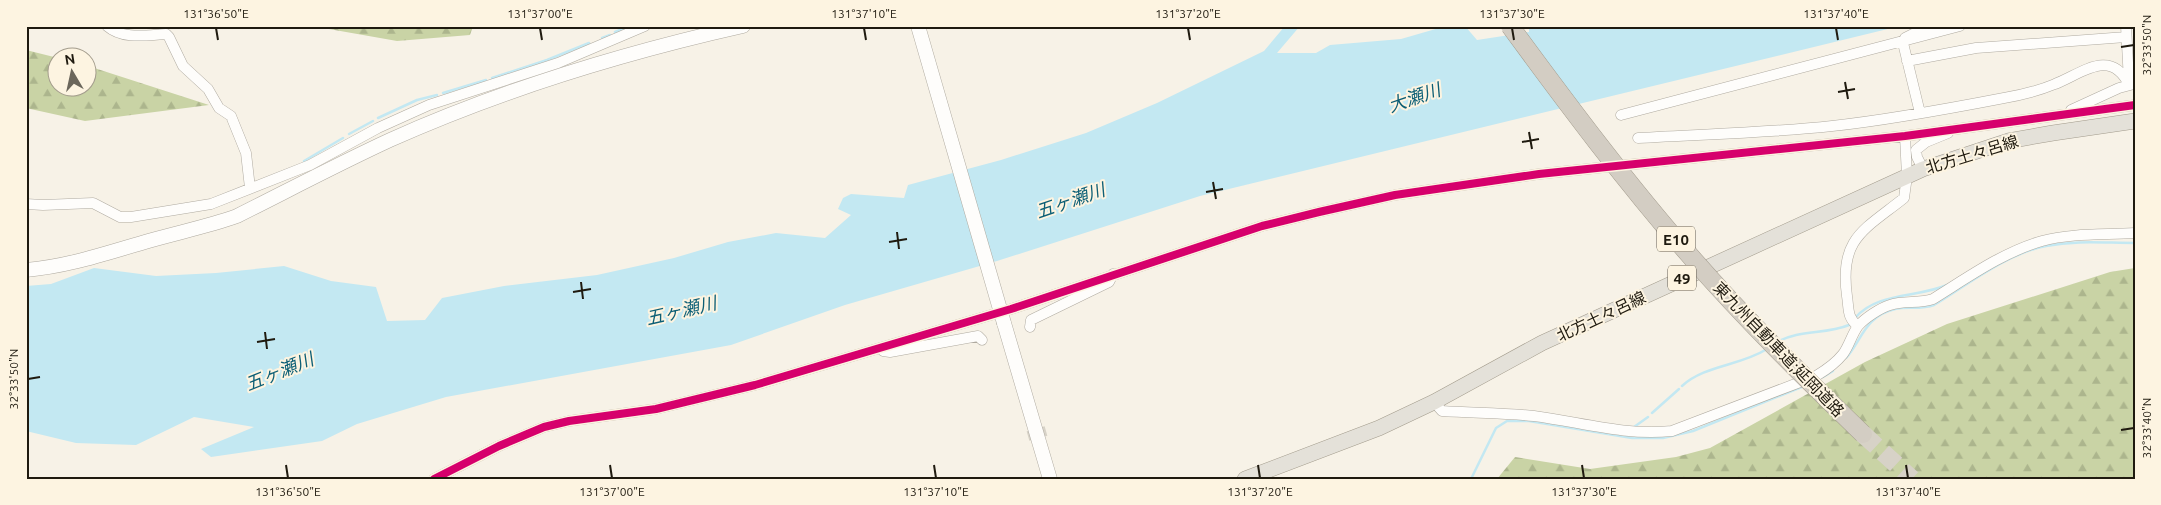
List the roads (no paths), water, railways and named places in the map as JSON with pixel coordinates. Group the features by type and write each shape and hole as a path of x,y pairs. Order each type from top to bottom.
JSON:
{"highway":[{"name":"東九州自動車道;延岡道路","path":"1510,26 1647,205 1692,258 1740,312 1863,434"}],"main road":[{"name":"北方土々呂線","path":"1245,479 1379,428 1434,402 1542,343 1923,168 2008,141 2053,132 2135,121"}],"street":[{"path":"107,26 131,36 144,37 166,34 169,37 183,66 208,89 219,108 231,116 246,153 250,188"},
{"path":"26,204 93,203 120,217 131,218 211,204 310,165 378,128 429,105 558,63 645,26"},
{"path":"26,270 87,260 215,224 236,216 390,140 493,99 625,56 743,26"},
{"path":"918,26 1050,479"},
{"path":"1920,113 1904,41 1905,38 1929,26"},
{"path":"1621,115 1960,26"},
{"path":"1907,61 1976,48 2126,32 2132,85"},
{"path":"1638,138 1832,126 1920,113 2024,95 2059,83 2090,67 2114,67 2124,73 2132,85"},
{"path":"2061,115 2132,85"},
{"path":"434,479 499,446 544,427 569,421 656,409 755,385 877,350 1011,308 1262,226 1396,195 1539,174 1905,136 2135,105"},
{"path":"1923,168 1917,157 1916,150 1926,142 1956,129"},
{"path":"1858,326 1851,321 1848,314 1844,280 1846,259 1852,244 1863,230 1876,217 1904,198 1907,176 1905,136"},
{"path":"211,204 215,224"},
{"path":"1434,402 1442,411 1534,416 1612,430 1656,433 1672,431 1816,376 1827,370 1842,355 1858,326 1890,305 1903,302 1920,303 1933,299 2008,254 2043,241 2085,235 2135,233"},
{"path":"1030,327 1031,320 1109,282 1112,274"},
{"path":"877,350 890,352 978,336 982,340"}],"water":[{"path":"1285,26 1300,26 1277,53 1316,53 1330,45 1401,39 1446,26 1465,26 1477,40 1529,32 1529,26 1900,26 1200,196 997,261 845,305 731,345 446,397 357,424 322,441 211,457 201,449 254,427 194,417 136,445 76,443 26,431 26,286 51,284 94,268 156,276 216,273 284,266 331,281 376,287 387,321 425,320 442,298 504,286 597,275 674,258 728,242 776,233 825,238 851,215 838,209 843,198 851,194 904,198 908,185 1001,160 1086,133 1157,103 1264,51"}],"waterway":[{"path":"615,32 630,26"},
{"path":"602,38 610,35"},
{"path":"492,78 547,60 589,43"},
{"path":"443,93 486,80"},
{"path":"378,118 417,100 437,95"},
{"path":"349,134 373,121"},
{"path":"304,161 343,138"},
{"path":"1846,358 1865,329 1885,312 1895,309 1934,305 2017,255 2057,244 2090,242 2135,243"},
{"path":"1855,318 1874,304 1947,285"},
{"path":"1777,342 1795,335 1831,330 1849,325"},
{"path":"1682,386 1701,374 1757,355 1767,349"},
{"path":"1823,377 1833,371"},
{"path":"1471,479 1496,428 1507,421 1529,421 1632,438 1663,438 1693,431 1804,386"},
{"path":"1652,413 1679,389"},
{"path":"1634,427 1648,417"}],"tunnel":[{"path":"1028,436 1046,431"},
{"path":"1863,434 1912,479"}],"water label":[{"name":"大瀬川","path":"1414,97"},
{"name":"五ヶ瀬川","path":"1070,200"},
{"name":"五ヶ瀬川","path":"681,310"},
{"name":"五ヶ瀬川","path":"279,371"}]}
